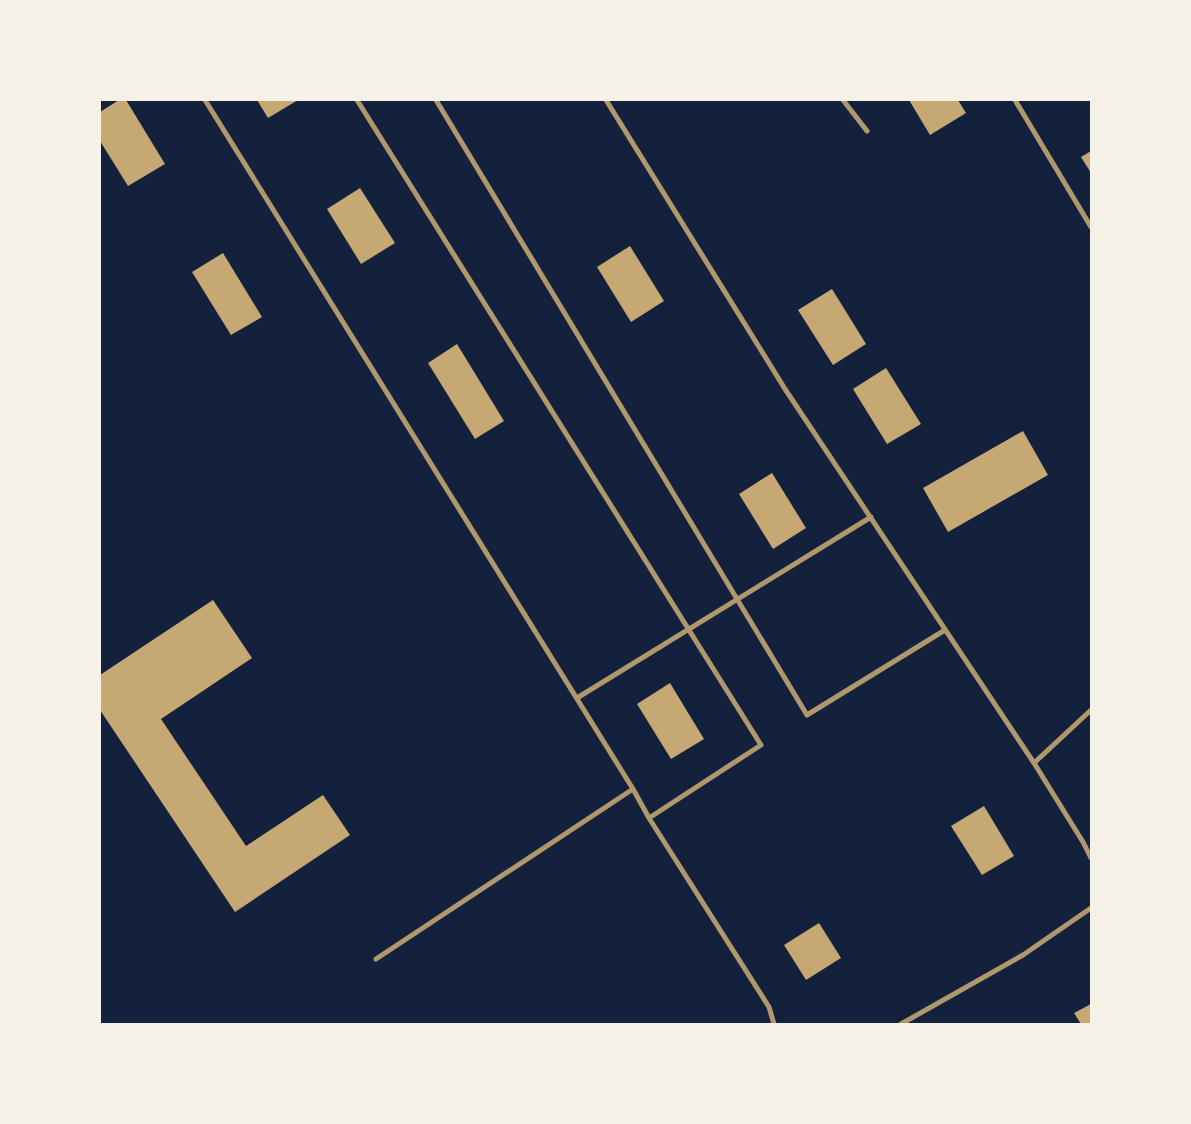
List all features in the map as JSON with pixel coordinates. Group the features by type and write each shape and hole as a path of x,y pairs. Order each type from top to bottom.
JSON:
{"street":[{"path":"205,100 577,698 649,818 769,1007 774,1024"},
{"path":"357,100 761,745 649,818"},
{"path":"436,100 807,715 945,630"},
{"path":"606,100 786,389 1034,763 1091,858"},
{"path":"843,100 867,131"},
{"path":"1015,100 1091,227"},
{"path":"577,698 870,518"},
{"path":"1034,763 1091,710"},
{"path":"376,959 633,789"},
{"path":"901,1024 1023,955 1091,908"}],"building":[{"path":"119,100 126,100 165,164 128,186 100,141 100,112"},
{"path":"257,100 298,100 268,118"},
{"path":"909,100 958,100 966,113 930,135"},
{"path":"1091,151 1091,173 1081,157"},
{"path":"360,188 395,243 361,264 327,209"},
{"path":"630,246 664,301 631,322 597,267"},
{"path":"223,253 262,317 231,335 192,272"},
{"path":"832,289 866,344 833,365 798,310"},
{"path":"457,344 504,421 475,439 428,363"},
{"path":"886,368 921,424 887,444 853,389"},
{"path":"1023,431 1048,475 948,532 923,488"},
{"path":"772,473 806,528 773,549 739,494"},
{"path":"213,600 252,658 161,719 246,846 323,795 350,835 235,912 100,710 100,675"},
{"path":"670,683 704,739 671,759 637,704"},
{"path":"984,806 1014,856 982,875 951,826"},
{"path":"819,923 841,958 806,980 784,945"},
{"path":"1091,1004 1091,1024 1081,1024 1074,1013"}]}
